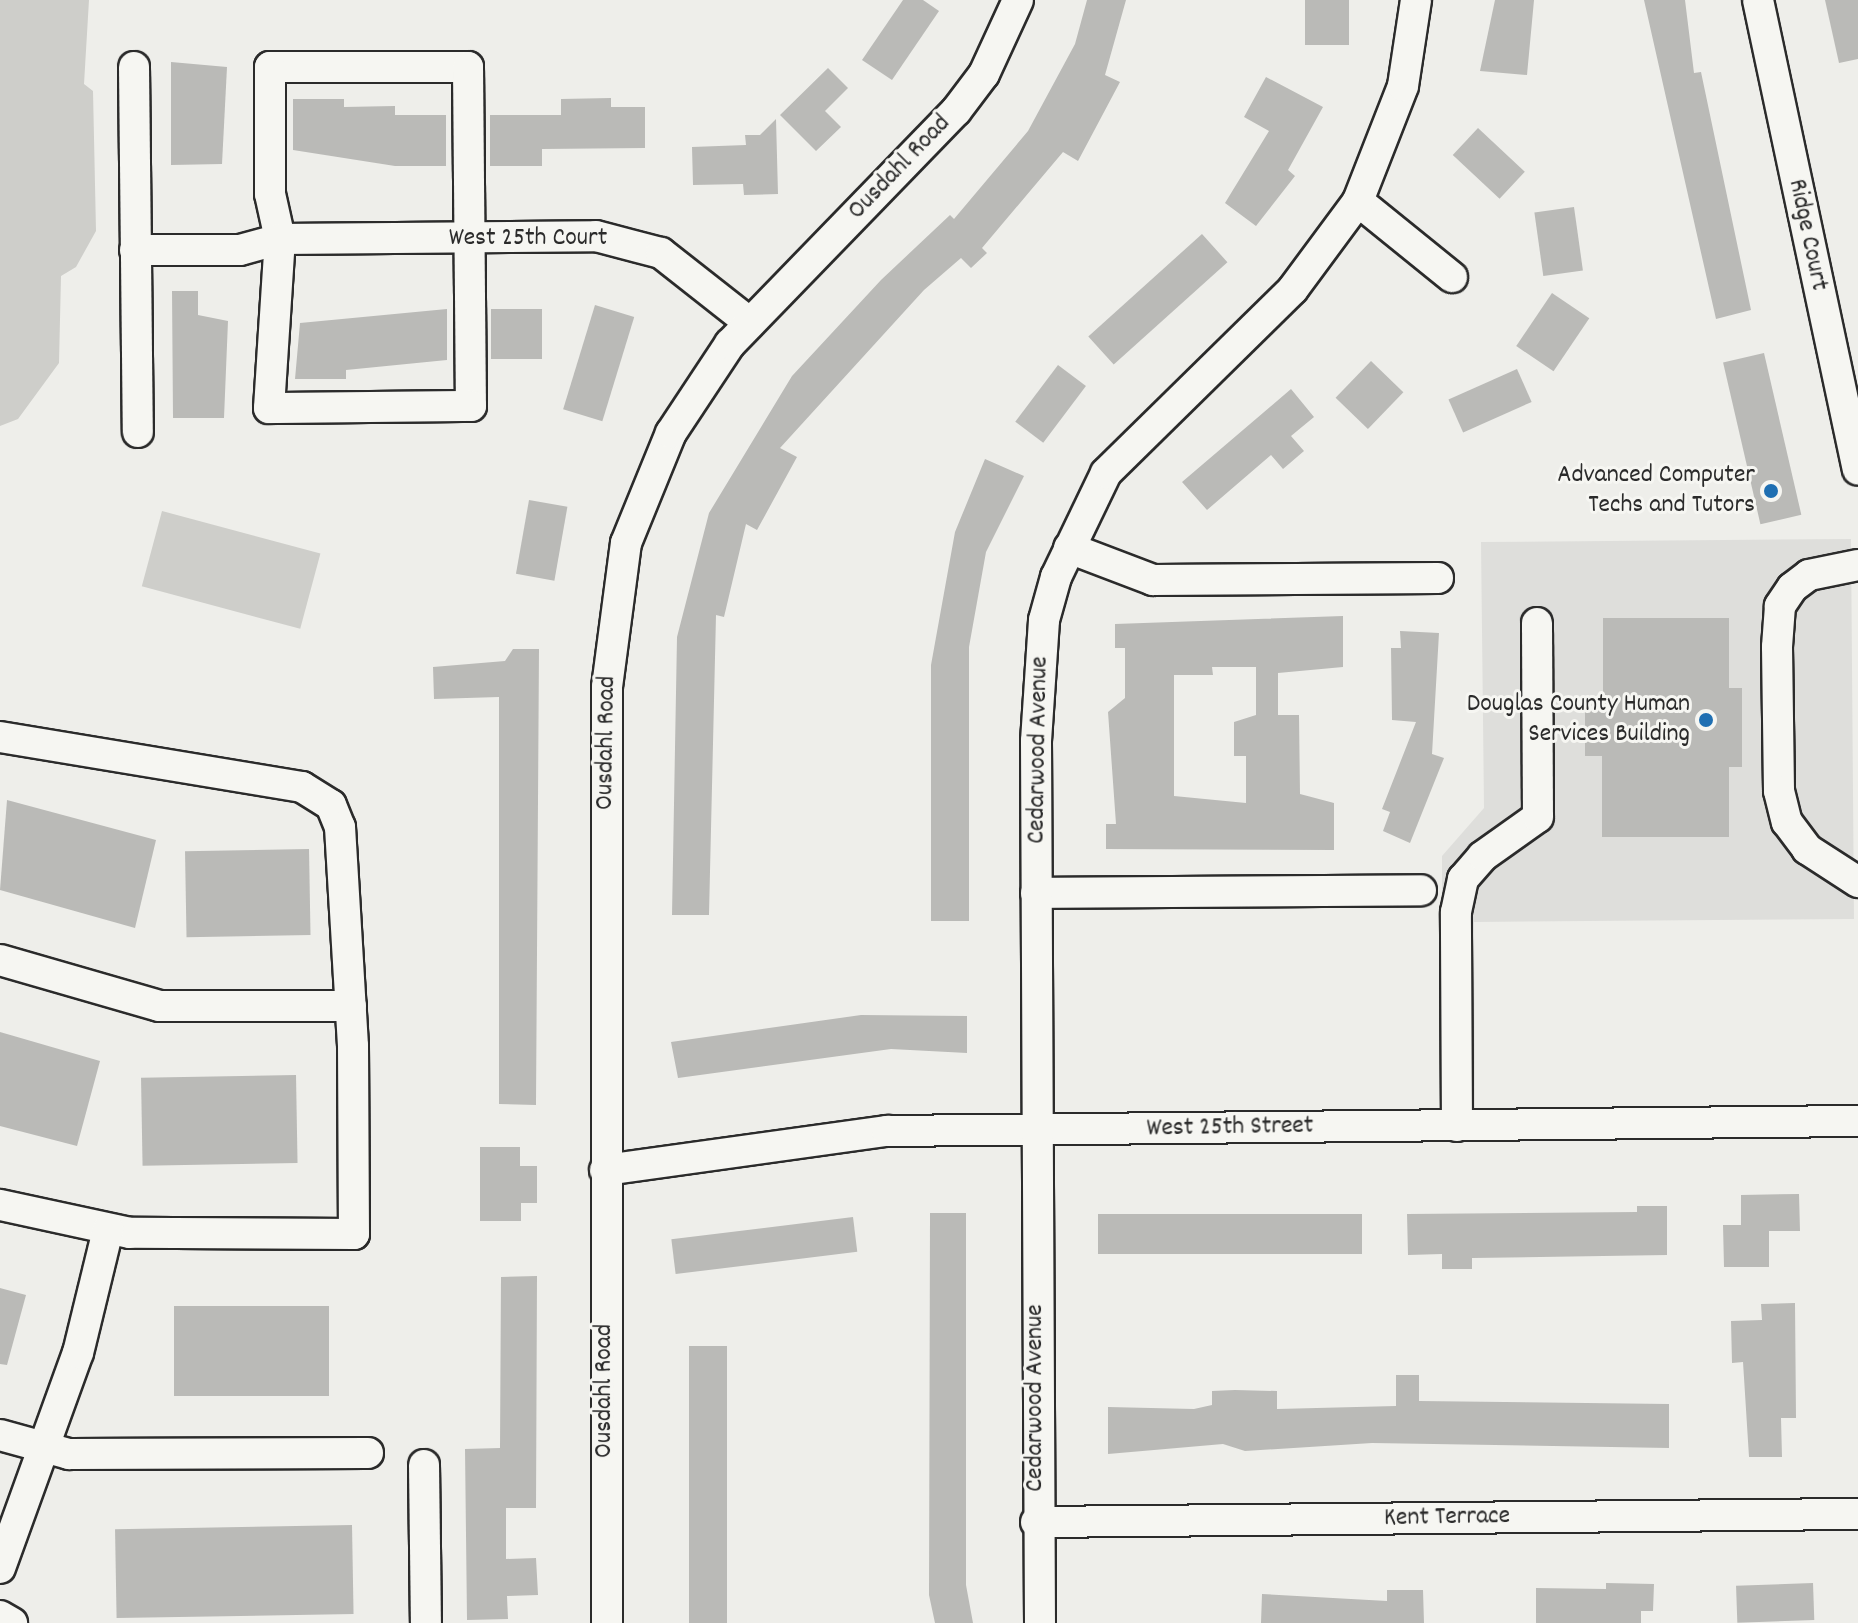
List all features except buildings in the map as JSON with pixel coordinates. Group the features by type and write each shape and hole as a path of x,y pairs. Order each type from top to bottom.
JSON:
{"street":[{"name":"Ousdahl Road","path":"607,1623 607,687 614,601 626,543 671,433 750,323 956,111 984,74 1018,0"},
{"name":"Cedarwood Avenue","path":"1040,1623 1036,1522 1039,657 1069,548 1088,503 1130,443 1284,298 1358,201 1403,86 1416,0"},
{"name":"Ridge Court","path":"1758,0 1858,469"},
{"path":"134,67 138,432"},
{"path":"270,67 468,67 471,406 269,408 280,239 270,194 270,67"},
{"path":"1358,201 1452,277"},
{"name":"West 25th Court","path":"135,250 240,250 280,239 629,240 689,269 750,323"},
{"path":"1069,548 1153,580 1438,578"},
{"path":"1858,565 1809,575 1792,588 1780,606 1777,647 1779,791 1787,822 1807,849 1858,882"},
{"path":"1457,1126 1456,912 1463,879 1483,856 1538,817 1537,623"},
{"path":"0,737 319,794 340,827 351,1006 354,1234 108,1230 0,1205"},
{"path":"1036,893 1421,890"},
{"path":"0,960 159,1006 351,1006"},
{"name":"West 25th Street","path":"605,1170 800,1138 1036,1130 1858,1121"},
{"path":"0,1568 47,1448 108,1230"},
{"path":"0,1435 69,1454 368,1453"},
{"path":"424,1465 426,1623"},
{"name":"Kent Terrace","path":"1036,1522 1858,1514"},
{"path":"0,1616 12,1623"}],"shaded area":[{"path":"0,0 89,0 84,84 93,91 96,231 76,267 61,276 59,363 18,419 0,426"},
{"path":"162,511 320,553 300,629 142,586"},
{"path":"1851,539 1854,919 1474,922 1475,1108 1442,1109 1442,856 1484,808 1481,542"}],"place":[{"name":"Advanced Computer Techs and Tutors","path":"1771,491"},
{"name":"Douglas County Human Services Building","path":"1706,720"}]}
